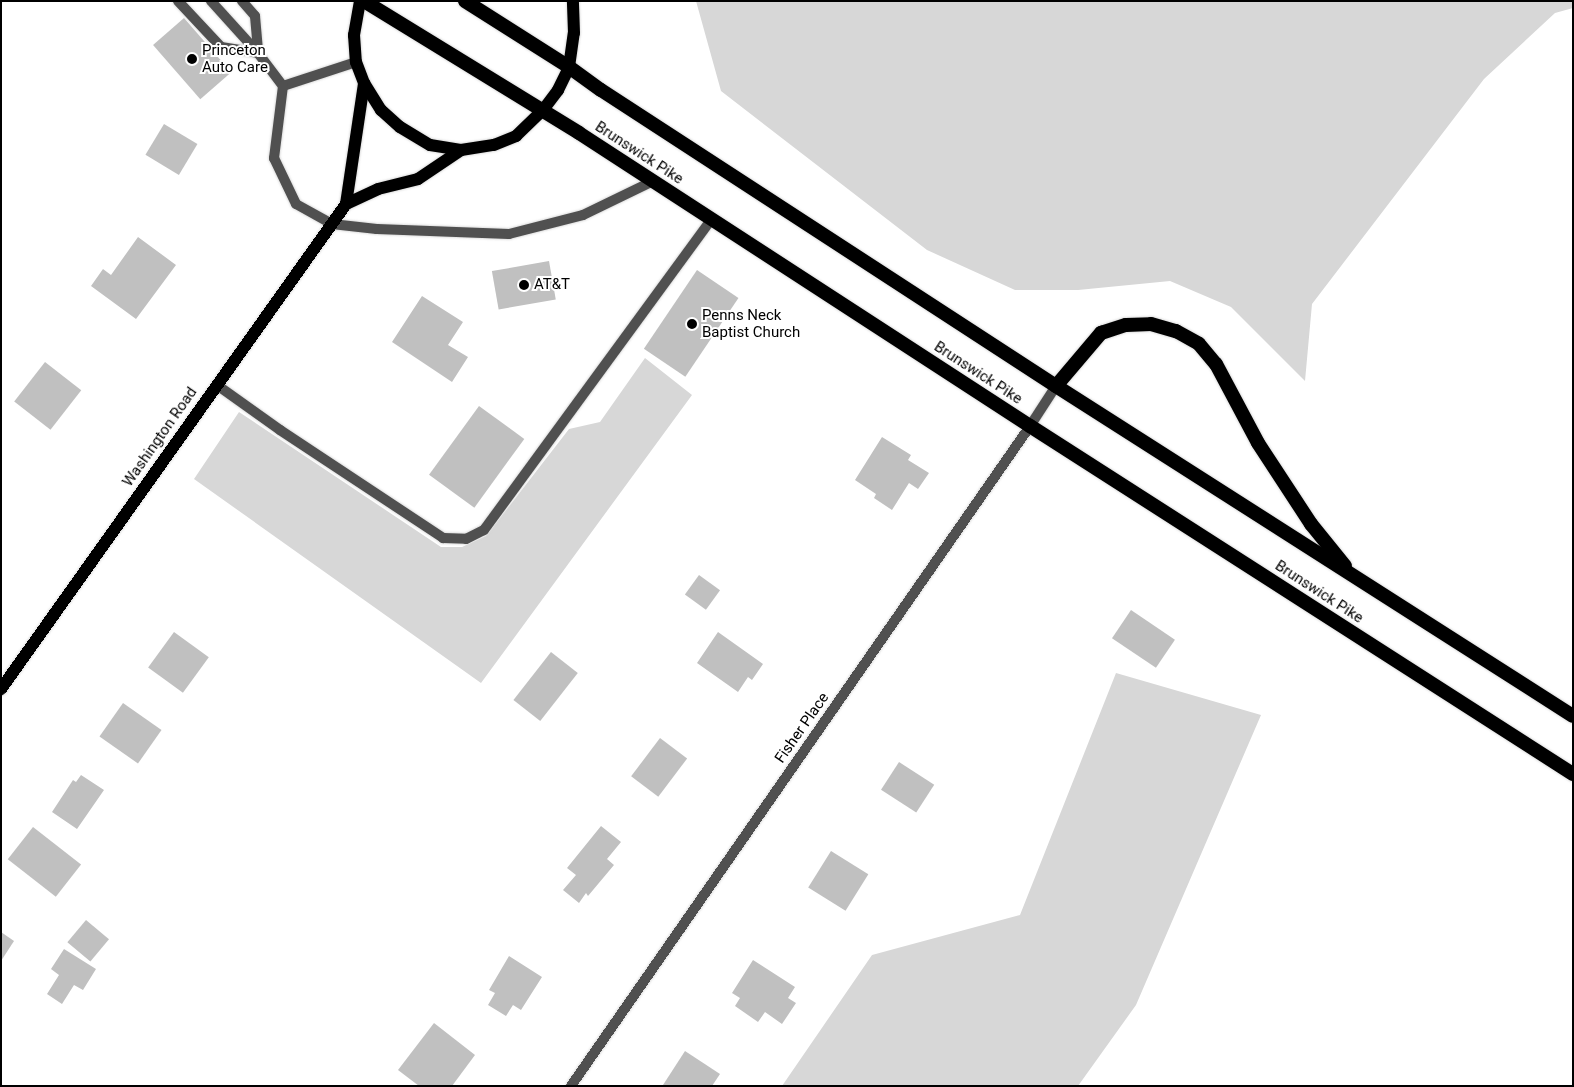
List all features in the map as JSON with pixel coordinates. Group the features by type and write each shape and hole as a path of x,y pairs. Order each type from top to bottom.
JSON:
{"highway":[{"name":"Brunswick Pike","path":"364,1 543,110 1030,426 1573,774"},
{"path":"465,1 1056,386 1573,716"},
{"path":"1056,386 1101,333 1126,325 1151,324 1176,331 1198,344 1216,364 1258,443 1306,516 1352,575"}],"main road":[{"name":"Washington Road","path":"360,1 354,35 356,62 364,83 381,110 400,128 430,145 461,150 494,145 516,136 543,110 558,90 569,67 574,33 573,1"},
{"name":"Washington Road","path":"1,689 346,204 364,83"},
{"name":"Washington Road","path":"346,204 378,189 418,179 461,150"}],"street":[{"path":"178,1 221,47 258,53"},
{"path":"211,1 258,53 283,86 274,158 296,204 332,224 377,229 509,234 583,215 653,182"},
{"path":"242,1 255,16 258,53"},
{"path":"283,86 356,62"},
{"path":"216,385 288,436 443,538 466,540 484,530 711,220"},
{"name":"Fisher Place","path":"571,1086 1056,386"}],"shaded area":[{"path":"696,1 1573,1 1573,8 1555,13 1484,79 1312,304 1305,381 1231,307 1170,281 1078,290 1015,290 927,250 721,91"},
{"path":"645,358 692,395 481,683 194,479 239,412 441,547 462,547 486,536 569,429 600,422"},
{"path":"1116,673 1261,715 1136,1005 1078,1086 782,1086 872,955 1020,915"}],"building":[{"name":"Princeton Auto Care","path":"184,18 231,72 200,99 153,45"},
{"path":"164,124 197,144 179,175 145,155"},
{"path":"138,237 176,265 136,319 91,286 103,269 111,275"},
{"name":"AT&T","path":"549,261 556,299 499,309 492,271"},
{"name":"Penns Neck Baptist Church","path":"697,270 738,298 685,377 644,349"},
{"path":"422,296 463,322 448,345 468,357 452,382 392,342"},
{"path":"45,362 81,390 50,430 14,401"},
{"path":"479,406 524,439 474,508 429,475"},
{"path":"882,437 911,455 908,460 929,473 918,489 909,483 892,510 874,498 876,494 855,480"},
{"path":"699,575 720,590 706,610 685,594"},
{"path":"1131,610 1175,640 1156,668 1112,638"},
{"path":"174,632 209,657 183,693 148,668"},
{"path":"718,632 763,664 752,680 748,677 738,692 697,663"},
{"path":"551,652 578,673 540,721 513,700"},
{"path":"123,703 162,730 138,764 99,737"},
{"path":"660,738 687,758 658,797 631,776"},
{"path":"899,762 934,785 916,813 881,790"},
{"path":"81,775 104,790 77,829 52,812 73,780 76,782"},
{"path":"601,826 621,842 607,859 614,865 588,896 586,893 579,903 563,890 576,875 567,868"},
{"path":"33,827 81,865 56,897 8,859"},
{"path":"831,851 868,874 846,911 808,887"},
{"path":"86,920 109,939 90,961 67,942"},
{"path":"1,932 14,941 1,961"},
{"path":"64,949 96,969 83,990 74,985 62,1004 47,994 59,975 51,969"},
{"path":"509,956 542,977 521,1010 513,1005 506,1016 488,1005 495,993 489,990"},
{"path":"753,960 795,987 788,998 796,1003 782,1024 765,1012 758,1022 735,1006 740,998 732,993"},
{"path":"434,1023 475,1055 452,1086 419,1086 398,1070"},
{"path":"685,1051 720,1074 712,1086 663,1085"}],"place":[{"name":"Princeton Auto Care","path":"192,59"},
{"name":"AT&T","path":"524,285"},
{"name":"Penns Neck Baptist Church","path":"692,324"}]}
